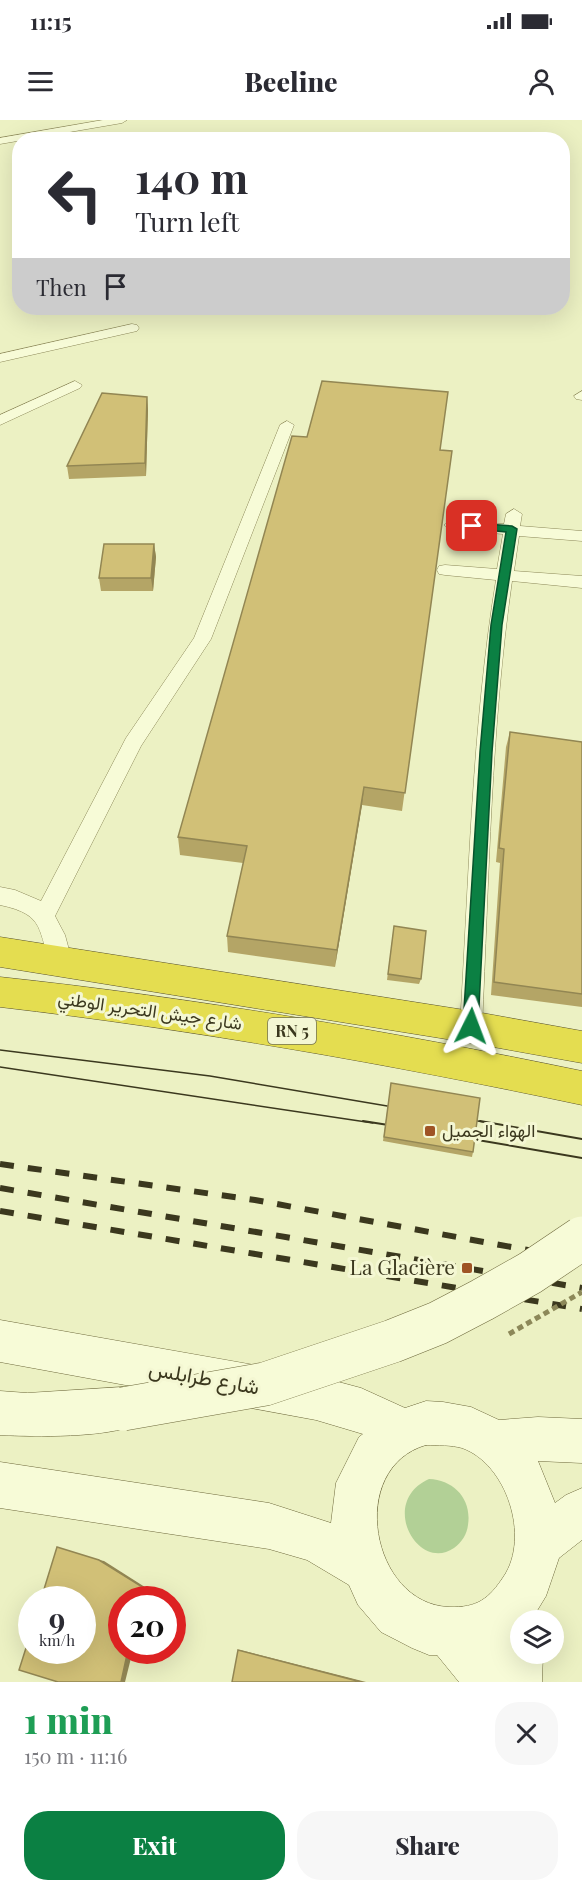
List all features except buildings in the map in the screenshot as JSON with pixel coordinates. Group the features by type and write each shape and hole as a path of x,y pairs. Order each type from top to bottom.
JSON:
{"highway":[{"name":"شارع جيش التحرير الوطني","path":"0,952 471,1026 582,1047"},
{"name":"شارع جيش التحرير الوطني","path":"0,992 290,1031 430,1056 582,1088"}],"main road":[{"path":"0,1413 27,1415 123,1409 265,1384 393,1341 438,1323 530,1273 582,1238"},
{"name":"شارع طرابلس","path":"0,1341 316,1398 361,1410 404,1430"},
{"path":"510,1617 502,1617 478,1630 451,1635 424,1629 398,1616 377,1594 362,1567 354,1533 354,1500 364,1470 381,1446 404,1430 426,1423 450,1423 472,1430 493,1443 513,1462 528,1488 536,1516 537,1546 523,1610"},
{"path":"493,1443 525,1438 582,1441"},
{"path":"0,1485 269,1526 317,1540 362,1567"},
{"path":"537,1546 582,1511"},
{"path":"451,1635 490,1682"},
{"path":"517,1682 518,1664"}],"lane":[{"path":"52,132 122,120"},
{"path":"0,358 132,328"},
{"path":"0,421 30,408 62,389 75,385"},
{"path":"45,915 133,743 202,639 287,425"},
{"path":"452,525 513,521 582,536"},
{"path":"471,1026 486,752 497,625 513,521"},
{"path":"445,570 582,582"},
{"path":"0,896 33,905 45,915 52,928 61,961"}],"green space":[{"path":"429,1479 438,1480 453,1487 464,1499 467,1507 465,1535 454,1548 440,1553 428,1551 417,1543 409,1532 405,1518 406,1503 414,1490"}],"tram line":[{"path":"0,1050 210,1076 405,1109"},
{"path":"0,1067 373,1123"},
{"path":"461,1118 489,1123"},
{"path":"363,1121 401,1127"},
{"path":"480,1121 582,1139"},
{"path":"460,1137 582,1158"}],"railway":[{"path":"0,1164 255,1200 582,1260"},
{"path":"0,1188 582,1288"},
{"path":"0,1211 582,1309"}],"place":[{"name":"الهواء الجميل","path":"430,1131"},
{"name":"La Glacière","path":"467,1268"}],"route":[{"path":"471,1026 486,752 497,625 512,529 472,526"}]}
